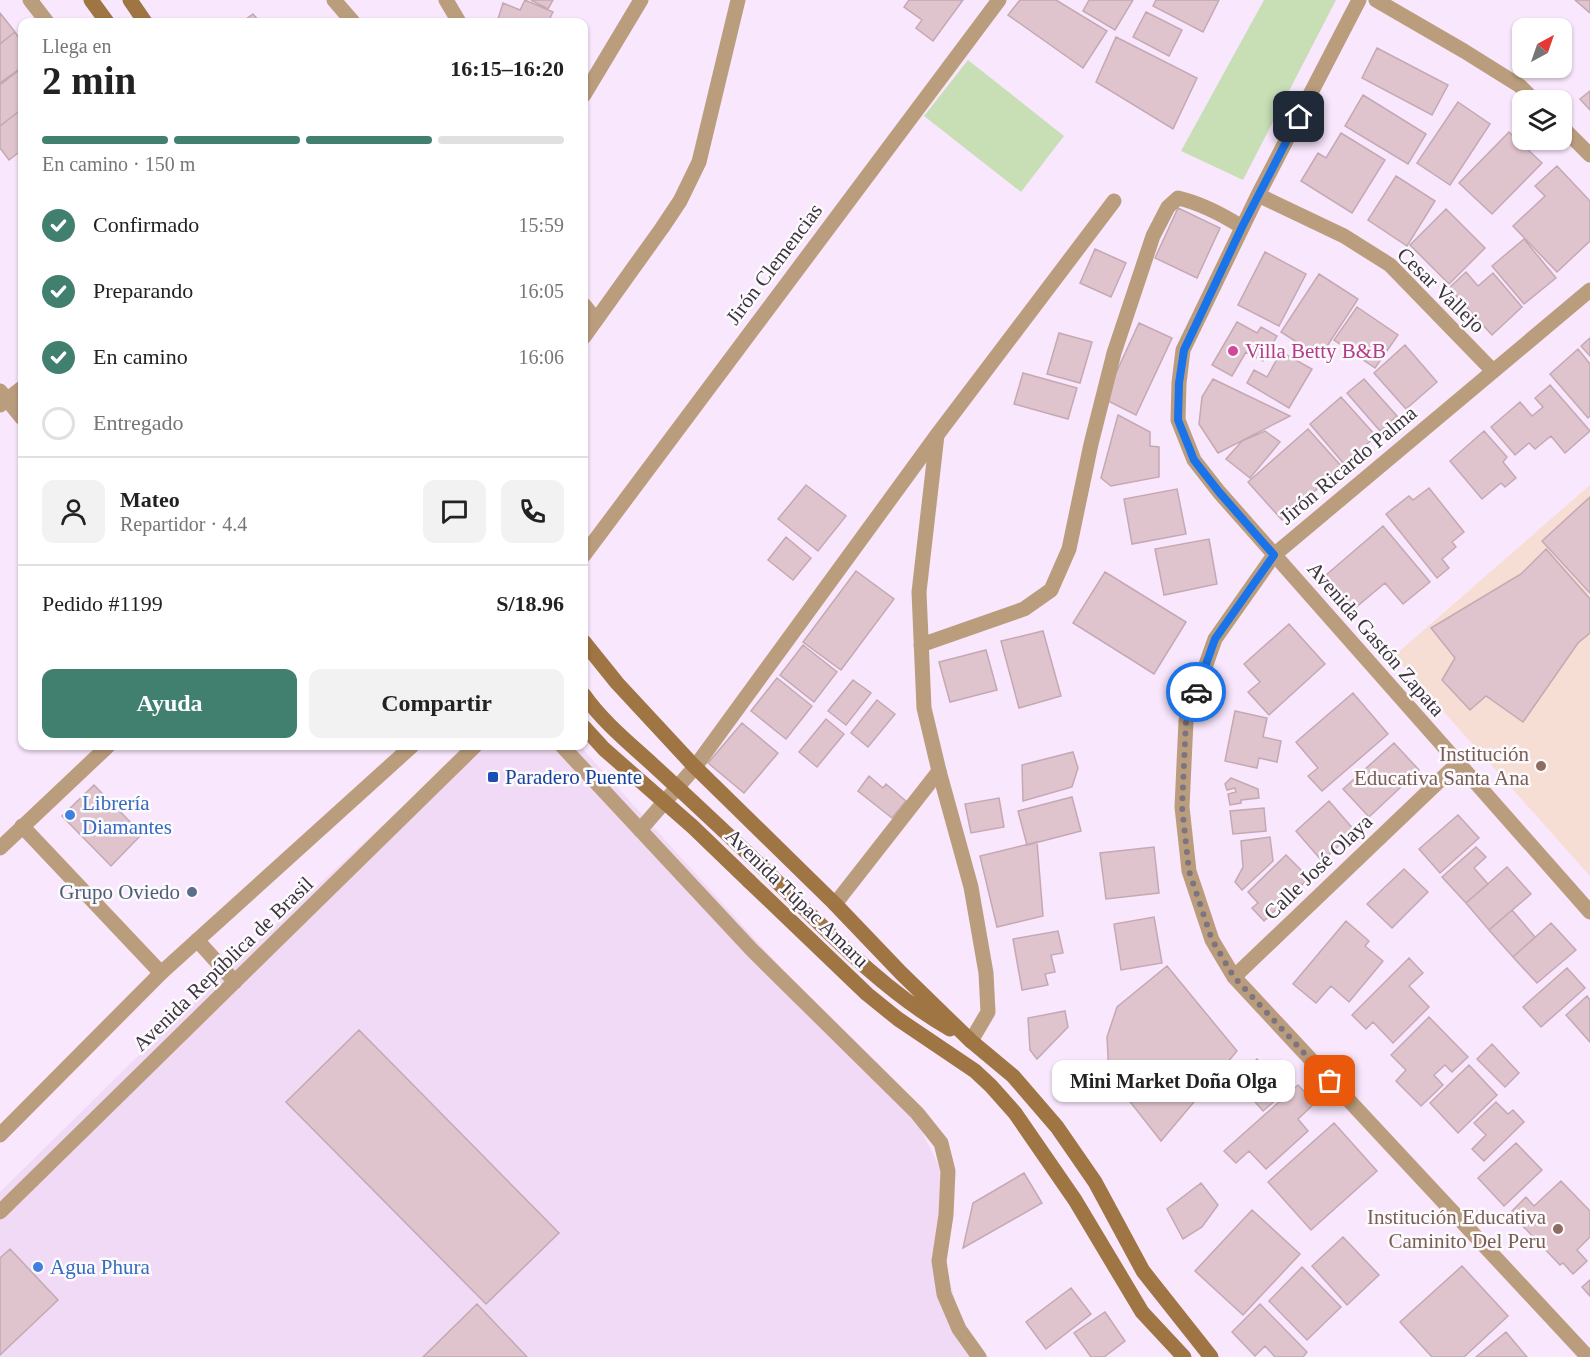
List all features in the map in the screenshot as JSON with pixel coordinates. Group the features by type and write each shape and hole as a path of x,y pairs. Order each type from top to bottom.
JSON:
{"main road":[{"path":"89,0 98,18"},
{"path":"89,0 104,18"},
{"path":"588,647 618,683 695,766 836,904 901,973 971,1041 1013,1076 1057,1127 1095,1182 1143,1271 1211,1357"},
{"name":"Avenida Túpac Amaru","path":"588,702 617,733 698,806 873,974 904,999 971,1041"},
{"name":"Avenida Túpac Amaru","path":"588,731 693,827 867,994 992,1086 1014,1113 1075,1200 1142,1312 1184,1357"}],"street":[{"path":"30,0 44,18"},
{"path":"334,0 350,18"},
{"path":"446,0 457,18"},
{"path":"588,89 641,0"},
{"path":"588,331 674,210 699,162 738,0"},
{"name":"Jirón Clemencias","path":"588,550 999,0"},
{"name":"Avenida Gastón Zapata","path":"1359,0 1258,195 1184,350 1179,383 1178,420 1194,460 1219,492 1590,912"},
{"path":"1376,0 1464,51 1524,90"},
{"path":"1572,137 1590,155"},
{"name":"Cesar Vallejo","path":"1258,195 1344,236 1390,265 1493,371"},
{"path":"921,645 1024,609 1051,590 1069,549 1091,444 1114,353 1153,236 1168,207 1178,198 1190,201 1242,227"},
{"path":"640,830 695,766 937,435 1114,201"},
{"name":"Jirón Ricardo Palma","path":"1588,1357 1234,977 1212,940 1189,871 1182,807 1186,721 1215,639 1274,555 1590,290"},
{"path":"588,310 596,320"},
{"path":"18,390 2,398 18,414"},
{"path":"937,435 919,592 924,708 971,887 987,973 988,1012 971,1041"},
{"path":"0,848 104,750"},
{"name":"Avenida República de Brasil","path":"0,1135 161,973 408,750"},
{"name":"Avenida República de Brasil","path":"0,1212 471,750"},
{"path":"566,750 752,950 917,1113 941,1143 948,1171 946,1215 939,1261 945,1294 959,1329 979,1357"},
{"name":"Calle José Olaya","path":"1234,977 1458,763"},
{"path":"836,904 939,771"},
{"path":"22,826 161,973"},
{"path":"197,940 235,982"}],"shaded area":[{"name":"Institución Educativa Santa Ana","path":"1590,485 1590,876 1394,656"},
{"path":"464,750 584,750 913,1114 950,1188 943,1251 958,1314 988,1357 0,1357 0,1192 200,995"}],"green space":[{"path":"1264,0 1336,0 1243,180 1181,151"},
{"path":"968,60 1064,136 1021,192 924,116"}],"building":[{"path":"525,0 553,12 550,18 498,18 503,3 520,10"},
{"path":"531,0 553,0 548,9"},
{"path":"909,0 963,0 933,41 916,28 922,20 904,7"},
{"path":"1020,0 1056,0 1107,31 1083,68 1008,15"},
{"path":"1089,0 1133,0 1115,30 1083,11"},
{"path":"1156,0 1219,0 1203,32 1153,6"},
{"path":"1575,0 1590,0 1590,13"},
{"path":"1146,12 1182,30 1169,56 1133,37"},
{"path":"0,13 15,32 0,44"},
{"path":"15,32 18,37 18,70 0,83 0,44"},
{"path":"1116,37 1197,78 1173,129 1096,82"},
{"path":"1377,48 1448,85 1432,115 1362,78"},
{"path":"18,71 18,112 0,126 0,85"},
{"path":"1590,91 1590,110 1580,99"},
{"path":"1363,95 1426,134 1408,164 1345,126"},
{"path":"1458,102 1490,124 1450,185 1417,163"},
{"path":"18,112 18,153 9,160 0,148 0,126"},
{"path":"1509,132 1512,135 1512,150 1528,150 1542,163 1492,214 1459,183"},
{"path":"1341,133 1385,160 1352,213 1301,181 1318,153 1326,158"},
{"path":"1557,166 1590,201 1590,241 1557,272 1513,226 1545,196 1535,186"},
{"path":"1396,176 1435,201 1407,246 1368,220"},
{"path":"1178,208 1220,228 1197,278 1155,258"},
{"path":"1446,209 1485,248 1449,284 1410,245"},
{"path":"1524,239 1556,278 1524,304 1492,266"},
{"path":"1095,249 1126,263 1111,297 1080,283"},
{"path":"1265,252 1306,274 1279,326 1238,305"},
{"path":"1466,272 1478,286 1493,273 1522,307 1492,335 1449,288"},
{"path":"1319,274 1358,299 1320,357 1281,332"},
{"path":"1357,307 1398,335 1375,368 1334,340"},
{"path":"1237,322 1257,333 1261,327 1277,336 1263,361 1246,352 1232,376 1212,365"},
{"path":"1139,323 1172,338 1136,415 1104,399"},
{"path":"1059,333 1092,342 1080,383 1047,374"},
{"path":"1590,338 1590,356 1581,346"},
{"path":"1405,345 1437,382 1406,409 1374,373"},
{"path":"1578,349 1590,364 1590,416 1588,418 1550,374"},
{"path":"1281,352 1312,369 1289,408 1247,383 1254,370 1267,377"},
{"path":"1023,373 1077,388 1068,419 1014,404"},
{"path":"1213,379 1290,416 1218,453 1199,424 1202,397"},
{"path":"1364,379 1397,416 1380,431 1347,393"},
{"path":"1550,385 1590,431 1565,453 1551,436 1535,449 1529,443 1515,455 1491,427 1520,402 1532,416 1543,407 1535,398"},
{"path":"1341,397 1376,436 1344,464 1310,424"},
{"path":"1118,415 1150,432 1150,446 1159,447 1159,477 1111,486 1101,478"},
{"path":"1308,429 1342,467 1282,520 1248,482"},
{"path":"1265,431 1280,442 1250,478 1226,459 1242,441"},
{"path":"1484,431 1507,457 1503,462 1516,478 1505,487 1501,483 1482,499 1450,461"},
{"path":"806,485 846,516 818,551 778,519"},
{"path":"1429,488 1464,532 1452,542 1456,547 1442,559 1449,568 1437,578 1386,514 1409,496 1413,500"},
{"path":"1177,489 1186,534 1132,544 1124,499"},
{"path":"1590,497 1590,593 1542,541"},
{"path":"1383,526 1430,582 1403,604 1385,583 1354,609 1326,575"},
{"path":"786,537 811,558 793,580 768,560"},
{"path":"1209,539 1217,584 1164,595 1155,549"},
{"path":"1546,549 1590,599 1590,633 1578,643 1523,722 1486,696 1470,710 1442,680 1455,658 1431,628 1521,574"},
{"path":"856,571 894,599 841,670 803,642"},
{"path":"1105,572 1186,622 1154,674 1073,623"},
{"path":"1289,624 1325,664 1269,715 1248,692 1260,682 1244,664"},
{"path":"1043,631 1061,696 1019,708 1001,641"},
{"path":"803,645 837,672 814,702 780,675"},
{"path":"986,650 997,690 950,702 939,662"},
{"path":"777,678 812,706 786,739 751,711"},
{"path":"853,680 871,693 846,725 828,711"},
{"path":"1353,693 1388,734 1322,791 1308,776 1318,768 1296,742"},
{"path":"877,700 895,714 868,747 851,733"},
{"path":"1235,711 1267,718 1263,737 1281,741 1277,762 1259,758 1257,768 1225,761"},
{"path":"826,719 844,734 817,767 799,752"},
{"path":"742,723 778,753 744,793 708,763"},
{"path":"1394,743 1419,770 1369,817 1343,789"},
{"path":"1073,752 1078,768 1072,787 1023,801 1022,765"},
{"path":"869,776 883,788 886,784 906,801 892,818 858,791"},
{"path":"1231,778 1258,789 1259,798 1241,800 1241,803 1230,805 1228,794 1236,792 1235,788 1227,790 1225,784"},
{"path":"94,785 142,834 111,866 62,816"},
{"path":"1072,797 1081,831 1027,845 1018,811"},
{"path":"999,798 1004,827 971,833 965,804"},
{"path":"1329,801 1355,831 1322,861 1296,831"},
{"path":"1264,808 1266,831 1233,834 1230,811"},
{"path":"1458,815 1479,838 1440,873 1419,849"},
{"path":"1270,837 1273,861 1242,890 1235,882 1243,867 1241,841"},
{"path":"1037,842 1043,916 997,927 980,856"},
{"path":"1154,847 1159,893 1106,899 1100,853"},
{"path":"1476,847 1486,857 1474,868 1488,884 1466,903 1442,877"},
{"path":"1286,855 1309,878 1264,921 1252,908 1258,903 1248,892"},
{"path":"1507,867 1531,894 1489,930 1466,903"},
{"path":"1404,869 1428,892 1392,928 1367,904"},
{"path":"1512,910 1535,937 1513,957 1489,930"},
{"path":"1154,917 1162,963 1121,970 1114,924"},
{"path":"1346,921 1369,941 1365,946 1383,961 1349,1002 1331,986 1316,1003 1293,984"},
{"path":"1551,923 1576,950 1537,983 1513,957"},
{"path":"1058,931 1063,953 1051,955 1055,972 1045,974 1048,985 1022,990 1013,939"},
{"path":"1409,958 1423,973 1409,986 1429,1007 1393,1043 1373,1022 1366,1029 1352,1015"},
{"path":"1167,966 1237,1051 1161,1141 1109,1075 1107,1037 1117,1007"},
{"path":"1567,968 1585,988 1541,1027 1523,1007"},
{"path":"1587,996 1590,1000 1590,1042 1566,1015"},
{"path":"1065,1011 1068,1027 1037,1059 1030,1050 1028,1018"},
{"path":"1429,1017 1468,1057 1452,1072 1445,1065 1434,1075 1443,1085 1421,1106 1396,1081 1406,1070 1391,1055"},
{"path":"359,1030 559,1233 486,1304 286,1102"},
{"path":"1492,1044 1519,1073 1505,1087 1477,1059"},
{"path":"1257,1059 1285,1092 1263,1111 1235,1079"},
{"path":"1469,1065 1497,1095 1458,1133 1430,1103"},
{"path":"1298,1085 1315,1103 1298,1119 1308,1131 1266,1169 1249,1151 1236,1163 1224,1151"},
{"path":"1496,1102 1508,1114 1513,1110 1524,1122 1484,1161 1472,1149 1486,1135 1474,1123"},
{"path":"1334,1123 1377,1171 1311,1230 1268,1182"},
{"path":"1516,1143 1542,1170 1504,1206 1478,1178"},
{"path":"1024,1173 1042,1203 963,1248 973,1203"},
{"name":"Institución Educativa Caminito Del Peru","path":"1561,1181 1590,1211 1590,1237 1577,1250 1587,1261 1573,1274 1563,1263 1560,1265 1518,1221 1520,1220 1512,1211 1526,1197 1534,1206"},
{"path":"1201,1183 1218,1205 1202,1227 1183,1239 1167,1209"},
{"path":"1252,1210 1300,1254 1243,1315 1195,1271"},
{"path":"1343,1237 1379,1275 1347,1305 1312,1266"},
{"path":"10,1249 58,1300 0,1355 0,1258"},
{"path":"1462,1266 1508,1316 1464,1357 1432,1357 1400,1322"},
{"path":"1302,1267 1341,1307 1307,1340 1269,1301"},
{"path":"1590,1280 1590,1296 1582,1287"},
{"path":"1071,1288 1091,1314 1046,1349 1026,1322"},
{"path":"477,1304 527,1357 423,1357"},
{"path":"1260,1304 1307,1352 1303,1357 1275,1357 1265,1346 1255,1356 1232,1332"},
{"path":"1105,1312 1125,1341 1104,1357 1091,1357 1074,1333"},
{"path":"1506,1332 1527,1357 1476,1357"}],"way so far":[{"path":"1196,692 1186,721 1182,807 1189,871 1212,940 1234,977 1330,1081"}],"place":[{"name":"Villa Betty B&B","path":"1233,351"},
{"name":"Institución Educativa Santa Ana","path":"1541,766"},
{"name":"Paradero Puente","path":"493,777"},
{"name":"Librería Diamantes","path":"70,815"},
{"name":"Grupo Oviedo","path":"192,892"},
{"name":"Mini Market Doña Olga","path":"1330,1081"},
{"name":"Institución Educativa Caminito Del Peru","path":"1558,1229"},
{"name":"Agua Phura","path":"38,1267"}],"route":[{"path":"1196,692 1215,639 1274,555 1194,460 1178,420 1179,383 1184,350 1242,227 1299,117"}]}
